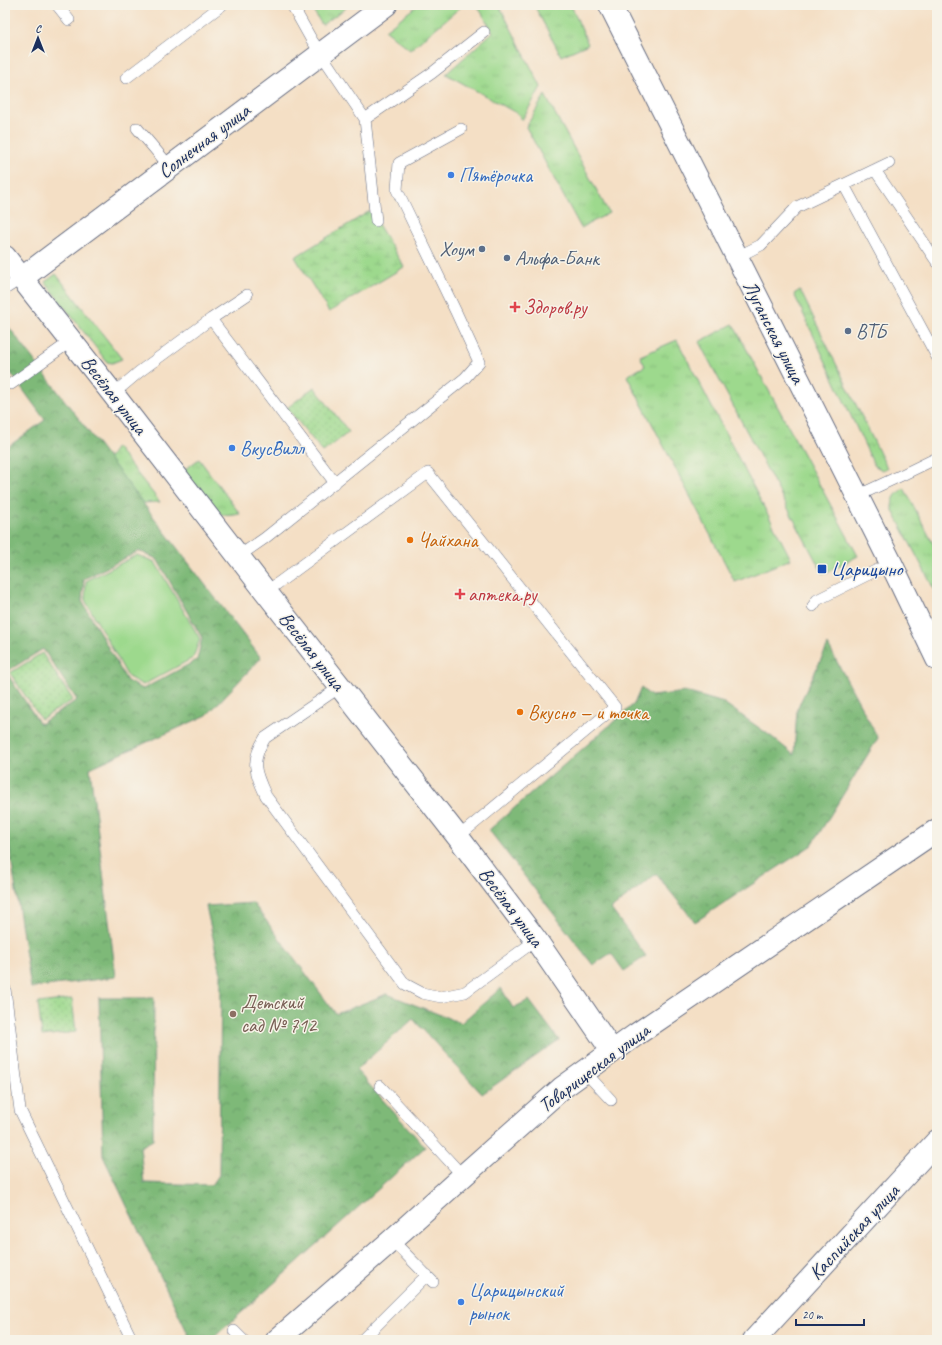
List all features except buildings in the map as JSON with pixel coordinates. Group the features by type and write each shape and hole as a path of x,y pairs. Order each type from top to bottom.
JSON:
{"street":[{"name":"Солнечная улица","path":"13,283 386,5"},
{"name":"Луганская улица","path":"610,5 891,563 937,659"},
{"name":"Весёлая улица","path":"5,257 13,283 71,341 113,394 458,837 536,940 612,1051"},
{"name":"Товарищеская улица","path":"277,1340 392,1240 562,1088 584,1071 937,830"},
{"name":"Каспийская улица","path":"754,1340 937,1141"}],"lane":[{"path":"57,5 69,20"},
{"path":"126,78 222,5"},
{"path":"292,5 320,54 365,119 376,221"},
{"path":"365,119 432,73 484,32"},
{"path":"137,128 170,167"},
{"path":"239,556 265,538 465,378 479,362 453,304 397,190 399,163 461,129"},
{"path":"737,257 761,246 797,207 889,163"},
{"path":"875,170 937,262"},
{"path":"844,185 937,357"},
{"path":"113,394 139,372 247,294"},
{"path":"211,319 335,482"},
{"path":"11,384 71,341"},
{"path":"857,496 937,458"},
{"path":"266,592 428,473 615,708 458,837"},
{"path":"814,602 891,563"},
{"path":"340,687 265,738 258,749 256,763 258,778 266,796 405,984 422,993 441,997 465,992 536,940"},
{"path":"5,989 20,1110 132,1340"},
{"path":"584,1071 610,1100"},
{"path":"380,1086 462,1176"},
{"path":"362,1340 430,1278 392,1240"},
{"path":"234,1331 243,1340"}],"green space":[{"path":"310,5 344,5 346,8 322,25"},
{"path":"418,5 463,5 410,50 385,30"},
{"path":"477,5 499,5 541,87 522,120 518,114 446,74 493,32"},
{"path":"534,5 571,5 588,44 561,56"},
{"path":"545,95 609,213 581,228 526,127"},
{"path":"370,211 404,267 329,312 295,257"},
{"path":"56,274 122,359 112,363 107,362 45,282"},
{"path":"800,290 887,468 882,470 874,465 794,294"},
{"path":"5,322 261,658 207,715 90,768 116,977 31,988 5,819 5,449 45,420 5,365","holes":["139,551 157,559 202,638 197,660 143,689 127,681 82,601 84,579","43,649 77,700 40,724 6,672"]},
{"path":"733,324 858,556 823,574 699,342"},
{"path":"677,340 791,559 735,582 627,376 645,366 640,356"},
{"path":"314,387 349,432 323,452 287,408"},
{"path":"116,447 160,502 75,507"},
{"path":"199,459 240,514 228,516 221,514 211,507 201,494 184,470"},
{"path":"904,488 937,551 937,595 892,509 895,497 898,492"},
{"path":"137,555 155,562 200,639 193,658 143,685 128,677 85,600 86,581"},
{"path":"828,645 878,738 812,845 695,922 656,874 611,909 646,956 624,971 611,953 593,965 489,830 634,704 641,688 651,696 686,692 724,703 772,737 794,755 797,709"},
{"path":"42,653 73,700 41,719 10,673"},
{"path":"253,903 336,1014 387,994 461,1023 501,988 513,1008 529,1000 559,1040 482,1094 413,1019 356,1070 425,1147 211,1340 191,1340 103,1156 99,998 154,998 153,1140 140,1147 144,1183 212,1185 219,1175 221,974 206,906"},
{"path":"72,999 76,1032 42,1036 38,1003"}],"place":[{"name":"Пятёрочка","path":"451,175"},
{"name":"Хоум","path":"482,249"},
{"name":"Альфа-Банк","path":"507,258"},
{"name":"Здоров.ру","path":"515,307"},
{"name":"ВТБ","path":"848,331"},
{"name":"ВкусВилл","path":"232,448"},
{"name":"Чайхана","path":"410,540"},
{"name":"Царицыно","path":"822,569"},
{"name":"аптека.ру","path":"460,594"},
{"name":"Вкусно — и точка","path":"520,712"},
{"name":"Детский сад № 712","path":"233,1014"},
{"name":"Царицынский рынок","path":"461,1302"}]}
